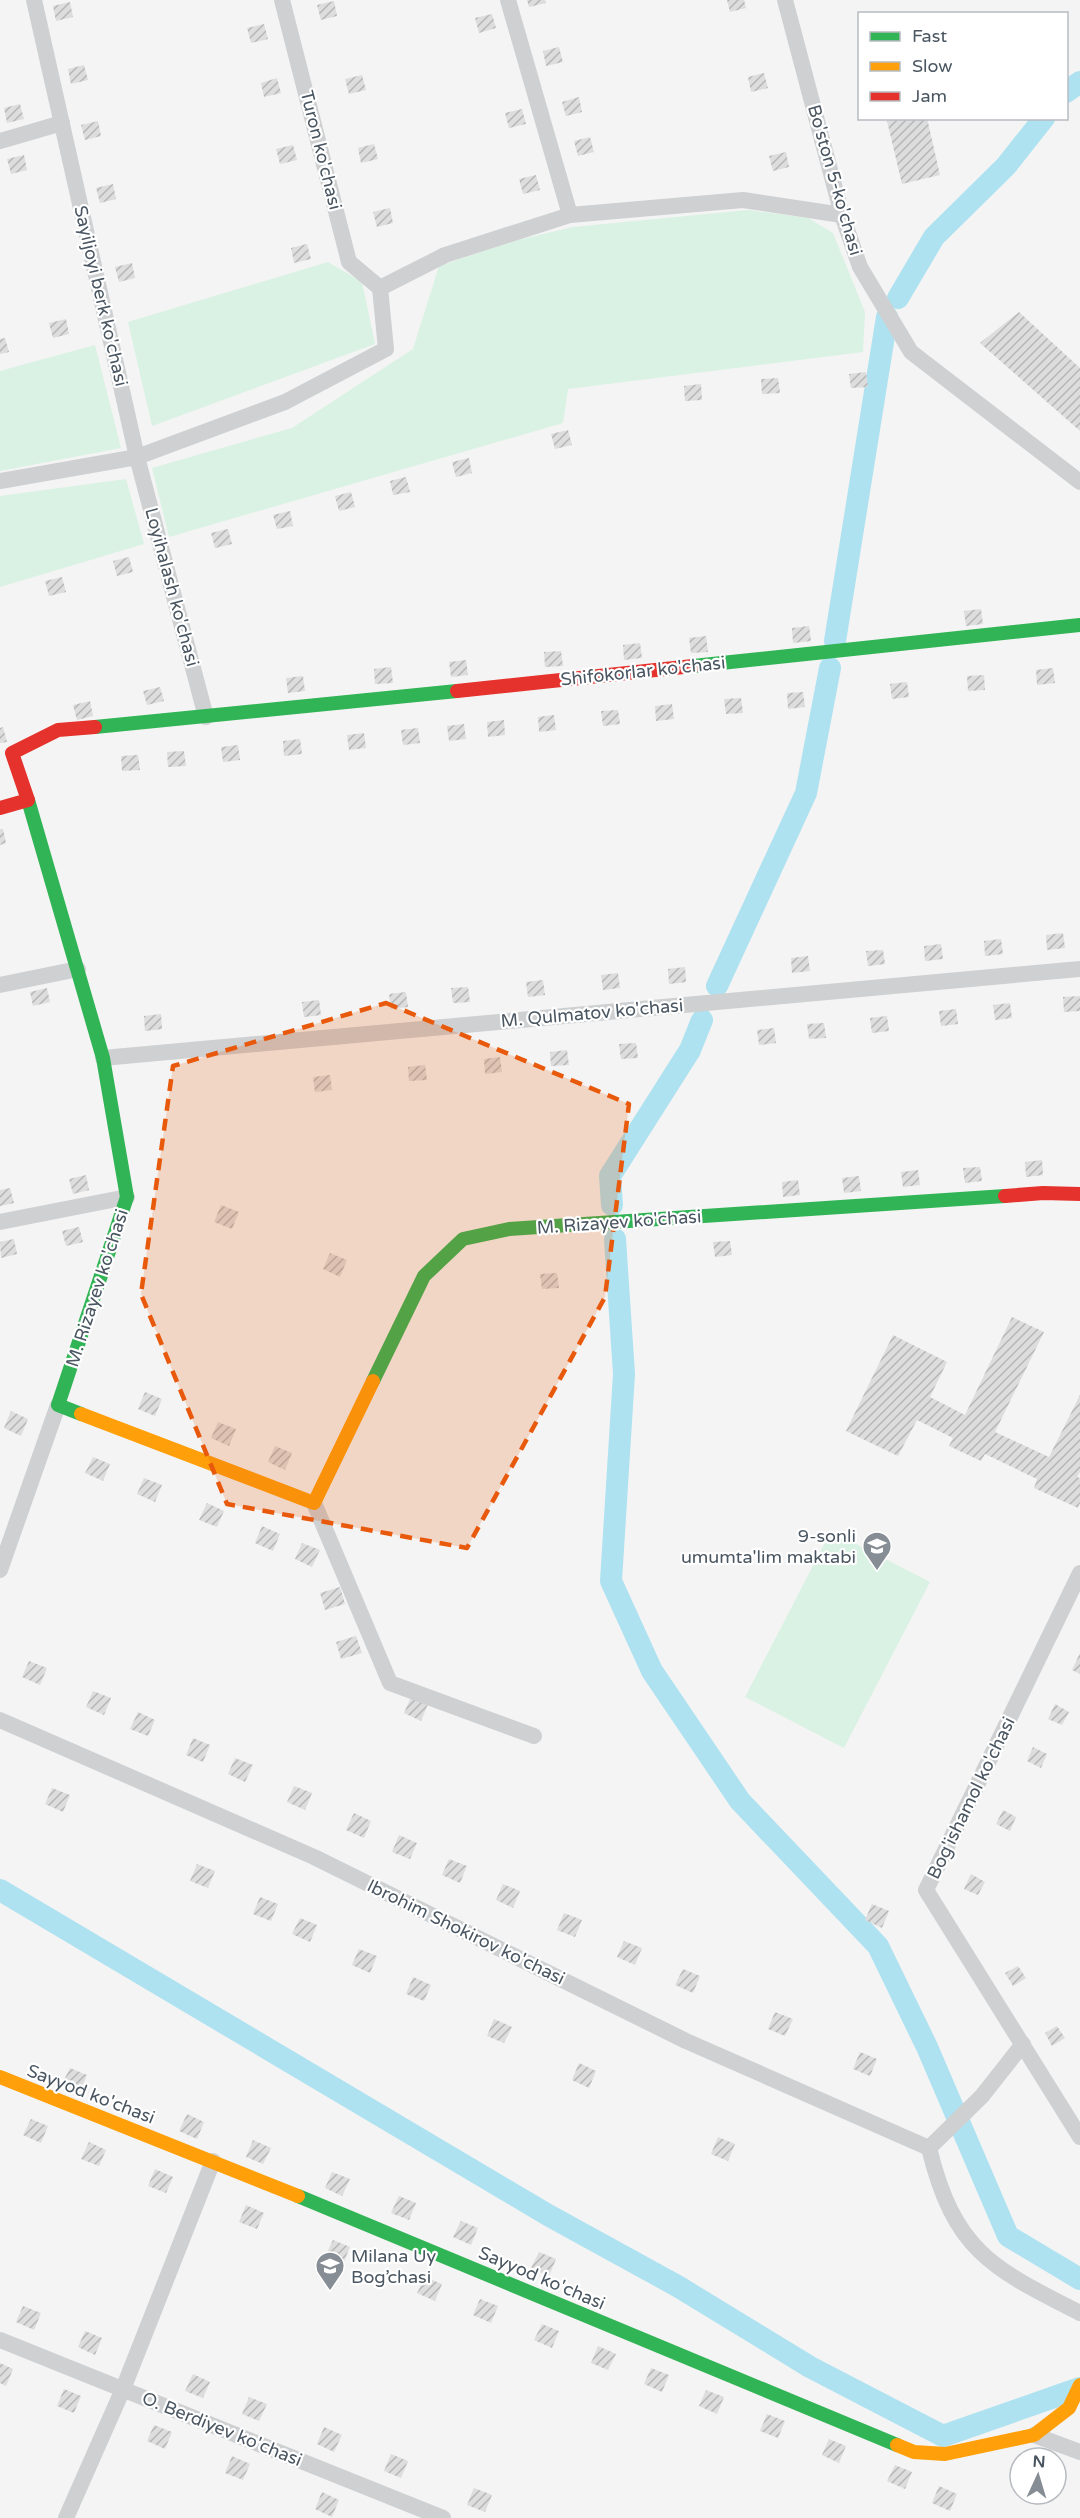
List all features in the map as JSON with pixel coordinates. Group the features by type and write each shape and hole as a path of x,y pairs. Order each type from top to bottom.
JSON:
{"street":[{"name":"Sayiljoyi berk ko'chasi","path":"34,0 137,457"},
{"name":"Turon ko'chasi","path":"282,0 349,262 380,288"},
{"path":"508,0 570,215"},
{"name":"Bo'ston 5-ko'chasi","path":"784,0 842,215 860,267 911,352 1080,482"},
{"path":"0,141 62,123"},
{"path":"0,482 137,457 285,402 386,349 380,288 445,255 570,215 743,200 842,215"},
{"name":"Loyihalash ko'chasi","path":"137,457 206,717"},
{"name":"Shifokorlar ko'chasi","path":"28,800 12,753 58,730 206,717 1080,625"},
{"path":"0,808 28,800"},
{"name":"M. Rizayev ko'chasi","path":"28,800 104,1058 127,1197 58,1405"},
{"path":"0,985 78,969"},
{"name":"M. Qulmatov ko'chasi","path":"104,1058 1080,969"},
{"name":"M. Rizayev ko'chasi","path":"314,1503 424,1276 463,1239 509,1229 1043,1193 1080,1194"},
{"path":"0,1222 127,1197"},
{"path":"0,1570 58,1405 314,1503 390,1683 534,1736"},
{"name":"Bog'ishamol ko'chasi","path":"1079,1579 926,1890 1080,2137"},
{"name":"Ibrohim Shokirov ko'chasi","path":"0,1720 314,1857 686,2041 929,2148"},
{"path":"1023,2044 982,2096 929,2148 938,2185 956,2224 981,2254 1019,2282 1080,2313"},
{"name":"Sayyod ko'chasi","path":"0,2077 213,2161 914,2452 945,2454 1034,2435 1069,2408 1080,2385"},
{"path":"66,2518 123,2389 213,2161"},
{"name":"O. Berdiyev ko'chasi","path":"0,2340 443,2518"},
{"path":"1034,2435 1080,2452"}],"highlighted area":[{"path":"386,1003 629,1104 605,1297 467,1548 227,1504 141,1294 173,1066"}],"green space":[{"path":"748,210 808,218 833,233 865,312 863,352 568,389 563,423 169,537 152,468 292,428 413,349 439,266 514,241 573,227"},
{"path":"328,262 362,282 375,344 152,426 128,322"},
{"path":"95,345 121,448 0,471 0,371"},
{"path":"126,479 144,544 0,587 0,496"},
{"path":"831,1531 930,1582 844,1748 745,1697"}],"building":[{"path":"527,0 545,0 546,3 529,7"},
{"path":"727,0 744,0 746,8 730,12"},
{"path":"334,1 337,16 321,20 317,5"},
{"path":"70,2 73,17 56,21 53,6"},
{"path":"492,14 496,28 479,33 475,18"},
{"path":"264,24 268,39 251,43 247,28"},
{"path":"559,47 563,62 546,66 543,51"},
{"path":"84,65 88,80 71,84 68,69"},
{"path":"764,73 768,88 751,92 748,77"},
{"path":"362,75 366,90 349,94 345,79"},
{"path":"277,78 281,93 264,97 261,83"},
{"path":"579,97 582,112 566,116 562,102"},
{"path":"20,104 24,119 7,123 4,108"},
{"path":"522,109 526,124 509,128 505,113"},
{"path":"927,120 940,175 902,184 887,121"},
{"path":"98,121 101,136 85,140 81,125"},
{"path":"590,137 594,152 578,156 574,141"},
{"path":"374,144 378,159 361,163 358,148"},
{"path":"293,145 297,160 280,164 276,149"},
{"path":"786,152 789,167 773,171 769,156"},
{"path":"24,155 27,170 11,174 7,159"},
{"path":"536,175 540,190 523,194 519,179"},
{"path":"113,184 116,199 100,203 96,188"},
{"path":"390,208 393,223 377,227 373,212"},
{"path":"307,244 311,259 294,263 291,248"},
{"path":"132,263 135,278 119,282 115,267"},
{"path":"1019,312 1080,368 1080,431 980,343"},
{"path":"66,319 69,334 53,338 49,323"},
{"path":"5,338 9,352 0,354 0,339"},
{"path":"866,372 868,387 851,388 849,374"},
{"path":"778,378 780,393 762,394 761,379"},
{"path":"701,384 702,400 685,401 684,386"},
{"path":"568,430 572,445 555,449 551,434"},
{"path":"469,458 472,473 456,477 452,462"},
{"path":"406,477 410,492 393,495 390,481"},
{"path":"351,492 355,507 339,511 335,496"},
{"path":"290,511 293,526 277,529 273,515"},
{"path":"228,529 232,544 215,548 211,533"},
{"path":"129,557 133,572 117,576 113,561"},
{"path":"62,577 66,592 49,596 45,581"},
{"path":"981,609 983,624 966,626 964,611"},
{"path":"809,626 811,641 793,643 792,628"},
{"path":"706,636 708,652 691,653 689,638"},
{"path":"640,643 642,658 624,660 623,645"},
{"path":"561,651 563,666 545,667 544,652"},
{"path":"466,660 468,675 451,677 449,662"},
{"path":"391,667 393,683 375,684 374,669"},
{"path":"1053,668 1055,683 1037,685 1036,670"},
{"path":"984,675 985,690 968,691 967,676"},
{"path":"303,676 305,691 288,693 286,678"},
{"path":"907,682 909,697 892,699 890,684"},
{"path":"160,687 164,701 147,705 143,691"},
{"path":"803,692 805,707 788,709 787,693"},
{"path":"741,698 743,713 726,714 724,699"},
{"path":"90,701 93,716 77,720 73,705"},
{"path":"672,704 674,719 656,721 655,706"},
{"path":"618,710 620,724 603,726 601,711"},
{"path":"554,715 556,730 539,732 538,717"},
{"path":"504,720 505,735 488,737 487,722"},
{"path":"464,724 466,739 449,741 447,726"},
{"path":"3,727 7,742 0,743 0,728"},
{"path":"418,728 420,743 403,745 401,730"},
{"path":"364,733 366,748 349,750 347,735"},
{"path":"300,739 302,754 284,756 283,741"},
{"path":"238,745 240,760 223,762 221,747"},
{"path":"184,751 186,766 168,767 167,752"},
{"path":"138,755 140,770 122,771 121,756"},
{"path":"0,829 3,829 6,843 0,845"},
{"path":"1063,933 1065,948 1047,950 1046,935"},
{"path":"1001,939 1003,954 985,956 984,941"},
{"path":"941,944 943,959 925,961 924,946"},
{"path":"883,950 885,964 868,966 866,951"},
{"path":"808,956 810,971 792,973 791,958"},
{"path":"685,967 686,982 669,984 668,969"},
{"path":"618,973 620,988 603,990 601,975"},
{"path":"543,980 545,995 528,997 526,982"},
{"path":"468,987 470,1002 453,1003 451,988"},
{"path":"47,988 50,1002 33,1006 30,992"},
{"path":"406,992 408,1007 391,1009 389,994"},
{"path":"1080,996 1080,1011 1064,1012 1063,997"},
{"path":"319,1000 321,1015 304,1017 302,1002"},
{"path":"1010,1003 1012,1018 995,1020 993,1005"},
{"path":"956,1009 958,1024 941,1026 939,1011"},
{"path":"161,1014 162,1029 145,1031 144,1016"},
{"path":"887,1016 889,1031 872,1033 870,1018"},
{"path":"824,1023 826,1038 809,1039 807,1024"},
{"path":"774,1028 776,1043 759,1045 757,1030"},
{"path":"636,1043 638,1058 621,1059 619,1044"},
{"path":"567,1050 569,1065 551,1066 550,1052"},
{"path":"500,1057 502,1072 485,1074 484,1059"},
{"path":"425,1065 427,1080 409,1081 408,1067"},
{"path":"330,1075 332,1090 315,1092 313,1077"},
{"path":"1042,1160 1043,1175 1026,1177 1025,1162"},
{"path":"980,1167 982,1181 965,1183 963,1168"},
{"path":"918,1170 920,1185 903,1187 901,1172"},
{"path":"86,1175 89,1190 73,1194 69,1179"},
{"path":"859,1176 861,1191 844,1193 842,1178"},
{"path":"798,1180 800,1195 783,1197 782,1182"},
{"path":"10,1188 14,1203 0,1206 0,1190"},
{"path":"221,1205 239,1212 232,1229 214,1222"},
{"path":"79,1227 83,1242 66,1246 62,1231"},
{"path":"14,1239 17,1254 1,1258 0,1242"},
{"path":"730,1241 732,1255 715,1257 713,1242"},
{"path":"330,1253 347,1260 340,1277 323,1269"},
{"path":"557,1273 559,1288 542,1289 540,1274"},
{"path":"1012,1317 1044,1332 995,1432 1049,1457 1080,1395 1080,1472 1077,1477 1080,1478 1080,1503 1078,1508 1034,1488 1037,1479 985,1454 981,1461 949,1446 953,1438 917,1420 898,1456 846,1431 893,1335 947,1362 930,1397 965,1415"},
{"path":"145,1392 162,1399 155,1416 138,1409"},
{"path":"11,1411 28,1419 21,1436 4,1428"},
{"path":"218,1422 236,1429 229,1446 211,1438"},
{"path":"275,1446 292,1453 285,1470 268,1462"},
{"path":"93,1457 110,1464 103,1481 85,1473"},
{"path":"144,1478 162,1485 155,1502 137,1494"},
{"path":"207,1503 224,1511 217,1527 199,1520"},
{"path":"262,1526 280,1534 273,1551 255,1543"},
{"path":"302,1543 320,1550 312,1567 295,1559"},
{"path":"340,1587 345,1604 325,1610 320,1593"},
{"path":"356,1636 362,1653 341,1659 336,1642"},
{"path":"1080,1653 1080,1674 1072,1670"},
{"path":"29,1661 47,1668 40,1685 22,1677"},
{"path":"93,1691 111,1698 104,1715 86,1707"},
{"path":"411,1697 428,1704 421,1721 404,1713"},
{"path":"1055,1704 1069,1712 1062,1725 1048,1719"},
{"path":"138,1712 155,1720 148,1736 130,1729"},
{"path":"193,1738 210,1745 203,1762 186,1755"},
{"path":"1033,1747 1047,1754 1041,1768 1027,1761"},
{"path":"235,1758 253,1765 245,1782 228,1774"},
{"path":"294,1786 312,1793 305,1810 287,1802"},
{"path":"52,1788 70,1795 63,1812 45,1804"},
{"path":"1003,1810 1016,1817 1010,1831 996,1824"},
{"path":"354,1813 371,1821 364,1838 346,1830"},
{"path":"399,1835 417,1843 410,1859 392,1852"},
{"path":"449,1859 467,1866 460,1883 442,1875"},
{"path":"197,1864 215,1871 208,1888 190,1881"},
{"path":"971,1874 985,1882 978,1895 964,1889"},
{"path":"503,1884 520,1891 513,1908 496,1900"},
{"path":"260,1897 278,1904 271,1921 253,1914"},
{"path":"872,1904 889,1911 882,1928 865,1920"},
{"path":"564,1913 582,1920 575,1937 557,1930"},
{"path":"300,1918 317,1925 310,1942 292,1934"},
{"path":"624,1941 642,1948 635,1965 617,1957"},
{"path":"359,1949 377,1956 370,1973 352,1965"},
{"path":"1018,1966 1026,1978 1013,1986 1005,1973"},
{"path":"683,1969 700,1976 693,1993 675,1985"},
{"path":"413,1977 431,1985 424,2001 406,1994"},
{"path":"775,2012 793,2019 785,2036 768,2029"},
{"path":"494,2019 512,2027 504,2043 487,2036"},
{"path":"1057,2026 1065,2038 1052,2046 1045,2033"},
{"path":"860,2052 877,2059 870,2076 853,2069"},
{"path":"579,2063 596,2071 589,2088 572,2080"},
{"path":"70,2068 87,2075 80,2092 62,2084"},
{"path":"187,2114 204,2122 197,2139 179,2131"},
{"path":"31,2119 48,2126 41,2143 23,2135"},
{"path":"718,2137 735,2144 728,2161 711,2154"},
{"path":"253,2140 271,2148 263,2164 246,2157"},
{"path":"89,2142 106,2150 99,2166 81,2159"},
{"path":"155,2169 173,2177 166,2193 148,2186"},
{"path":"332,2172 350,2179 342,2196 325,2188"},
{"path":"399,2196 416,2203 409,2220 391,2213"},
{"path":"246,2205 264,2213 257,2229 239,2222"},
{"path":"461,2221 478,2228 471,2245 453,2237"},
{"path":"333,2240 350,2247 343,2264 325,2257"},
{"path":"539,2252 556,2259 549,2276 531,2268"},
{"path":"425,2277 442,2284 435,2301 417,2293"},
{"path":"480,2299 498,2306 491,2323 473,2315"},
{"path":"23,2306 41,2313 34,2330 16,2322"},
{"path":"542,2324 559,2331 552,2348 534,2340"},
{"path":"85,2331 102,2338 95,2355 78,2347"},
{"path":"598,2346 616,2354 608,2370 591,2363"},
{"path":"0,2363 13,2369 6,2386 0,2383"},
{"path":"651,2368 669,2375 662,2392 644,2384"},
{"path":"193,2374 210,2382 203,2398 185,2391"},
{"path":"64,2389 81,2396 74,2413 57,2406"},
{"path":"706,2390 724,2397 717,2414 699,2406"},
{"path":"249,2397 267,2404 259,2421 242,2414"},
{"path":"767,2414 785,2421 778,2438 760,2431"},
{"path":"154,2425 172,2432 165,2449 147,2441"},
{"path":"324,2427 342,2435 334,2452 317,2444"},
{"path":"829,2439 846,2446 839,2463 822,2455"},
{"path":"391,2454 408,2461 401,2478 384,2471"},
{"path":"232,2456 250,2464 243,2480 225,2473"},
{"path":"895,2465 912,2472 905,2489 887,2481"},
{"path":"939,2486 957,2494 950,2511 932,2503"},
{"path":"474,2488 492,2495 485,2512 467,2505"},
{"path":"322,2492 339,2500 332,2517 315,2509"}],"waterway":[{"path":"1068,91 1080,82"},
{"path":"898,298 934,237 1006,166 1042,120"},
{"path":"835,641 887,317"},
{"path":"717,986 806,793 830,668"},
{"path":"612,1205 610,1176 690,1050 702,1020"},
{"path":"615,1239 624,1374 611,1581 652,1671 740,1801 878,1946 927,2047 1008,2236 1080,2279"},
{"path":"0,1890 548,2215 679,2287 810,2367 943,2436 1080,2388"}],"traffic: fast":[{"path":"693,666 1080,625"},
{"path":"95,727 457,691"},
{"path":"28,800 103,1058 127,1197 58,1405 81,1414"},
{"path":"373,1381 424,1276 463,1239 509,1229 1005,1196"},
{"path":"298,2196 897,2445"}],"traffic: slow":[{"path":"81,1414 314,1503 373,1381"},
{"path":"0,2077 298,2196"},
{"path":"897,2445 914,2452 945,2454 1034,2435 1069,2408 1080,2385"}],"traffic: jam":[{"path":"457,691 693,666"},
{"path":"0,808 28,800 12,753 58,730 95,727"},
{"path":"1005,1196 1043,1193 1080,1194"}],"place":[{"name":"9-sonli umumta'lim maktabi","path":"877,1572"},
{"name":"Milana Uy Bog’chasi","path":"330,2292"}]}
